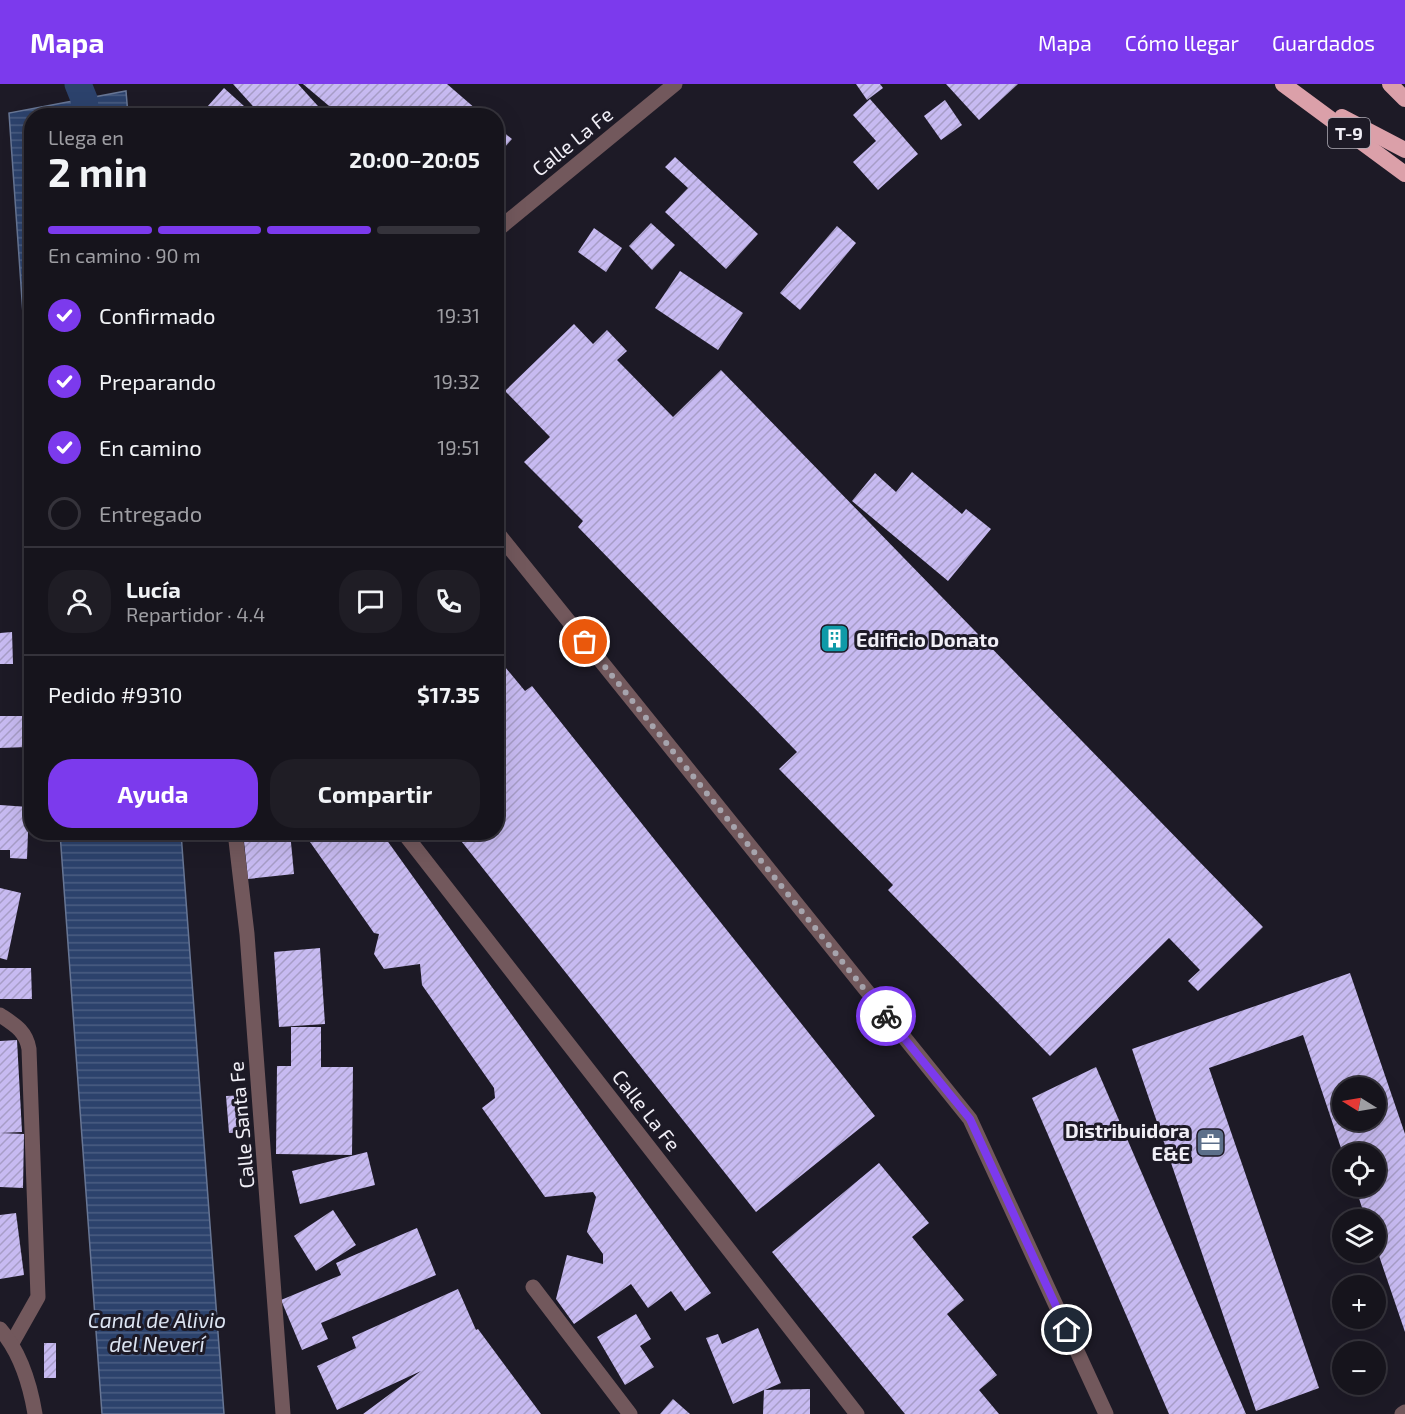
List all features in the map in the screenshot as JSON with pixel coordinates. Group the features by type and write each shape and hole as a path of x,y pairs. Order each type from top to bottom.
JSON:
{"highway":[{"path":"1390,84 1405,99"},
{"name":"T-9","path":"1288,88 1405,150"},
{"name":"T-9","path":"1288,88 1405,174"}],"street":[{"name":"Calle La Fe","path":"504,224 675,84"},
{"path":"504,541 970,1119 1106,1414"},
{"name":"Calle Santa Fe","path":"236,840 247,934 283,1414"},
{"name":"Calle La Fe","path":"409,840 857,1414"},
{"path":"0,1015 19,1028 27,1037 29,1049 38,1297 12,1343"},
{"path":"533,1287 630,1414"},
{"path":"0,1329 12,1343 31,1389 35,1414"}],"water":[{"path":"126,91 127,108 36,108"},
{"path":"24,110 24,328 9,113"},
{"name":"Canal de Alivio del Neverí","path":"61,840 182,840 224,1414 102,1414"}],"building":[{"path":"233,84 298,84 320,108 255,108"},
{"path":"303,84 447,84 475,108 332,108"},
{"path":"856,84 880,84 883,88 867,100"},
{"path":"946,84 1018,84 979,120"},
{"path":"224,88 246,108 208,108"},
{"path":"870,99 918,154 878,190 853,162 876,141 853,115"},
{"path":"945,100 962,125 941,140 924,116"},
{"path":"504,132 512,139 504,148"},
{"path":"675,157 758,234 726,269 665,212 688,188 665,167"},
{"path":"651,223 675,245 652,270 629,246"},
{"path":"837,226 856,243 800,310 780,293"},
{"path":"594,228 622,248 606,272 578,252"},
{"path":"680,271 743,313 718,350 655,308"},
{"name":"Edificio Donato","path":"574,324 593,344 607,330 627,351 617,360 673,417 721,370 1263,927 1198,991 1188,981 1200,970 1169,938 1050,1056 888,890 893,885 779,769 797,752 578,527 583,521 524,462 550,437 505,391"},
{"path":"912,472 962,514 966,509 991,529 948,581 852,501 875,473 896,492"},
{"path":"12,632 13,664 0,664 0,633"},
{"path":"504,666 525,691 532,686 875,1116 756,1212 460,840 504,840"},
{"path":"0,716 24,716 24,747 0,748"},
{"path":"0,805 24,807 24,840 28,840 27,859 10,858 10,850 0,850"},
{"path":"244,840 291,840 294,874 248,879"},
{"path":"309,840 387,840 711,1293 685,1311 671,1291 648,1308 631,1284 574,1324 556,1299 567,1255 603,1264 603,1254 587,1232 596,1197 593,1192 545,1197 482,1108 495,1098 494,1088 422,985 420,964 384,969 374,954 379,934 374,933"},
{"path":"0,888 21,893 7,960 0,958"},
{"path":"320,948 325,1024 279,1027 274,952"},
{"path":"0,968 31,968 32,999 0,999"},
{"path":"1350,973 1386,1077 1332,1077 1332,1121 1303,1035 1209,1068 1319,1388 1256,1411 1132,1049"},
{"path":"291,1027 321,1027 321,1067 353,1067 352,1155 276,1154 277,1066 291,1066"},
{"path":"17,1040 22,1132 0,1133 0,1041"},
{"path":"1096,1067 1246,1414 1169,1414 1032,1098"},
{"path":"1386,1078 1405,1134 1405,1332 1381,1263 1386,1263 1386,1209 1362,1209 1359,1197 1386,1197 1386,1143 1339,1143 1335,1131 1386,1131"},
{"path":"247,1095 250,1132 229,1133 226,1096"},
{"path":"0,1133 24,1134 23,1188 0,1187"},
{"path":"367,1152 375,1185 300,1204 292,1171"},
{"path":"879,1163 929,1223 912,1237 964,1300 947,1314 997,1375 979,1390 999,1414 905,1414 772,1252"},
{"path":"333,1210 356,1245 316,1271 294,1236"},
{"path":"16,1213 24,1275 0,1279 0,1215"},
{"path":"417,1228 436,1275 321,1323 328,1339 302,1350 281,1300 341,1275 336,1263"},
{"path":"458,1289 476,1330 478,1329 541,1414 363,1414 421,1371 337,1410 317,1366 356,1348 352,1337"},
{"path":"636,1314 651,1339 640,1346 654,1367 625,1385 597,1337"},
{"path":"758,1328 781,1383 765,1390 810,1389 810,1414 763,1414 764,1390 733,1404 706,1338 718,1334 722,1344"},
{"path":"44,1343 56,1343 56,1378 44,1378"},
{"path":"673,1399 690,1414 660,1414"}],"waterway":[{"path":"78,84 85,108"}],"way so far":[{"path":"585,642 886,1016"}],"place":[{"name":"Edificio Donato","path":"835,639"},
{"name":"Distribuidora E&E","path":"1211,1142"}],"route":[{"path":"886,1016 970,1119 1067,1330"}]}
